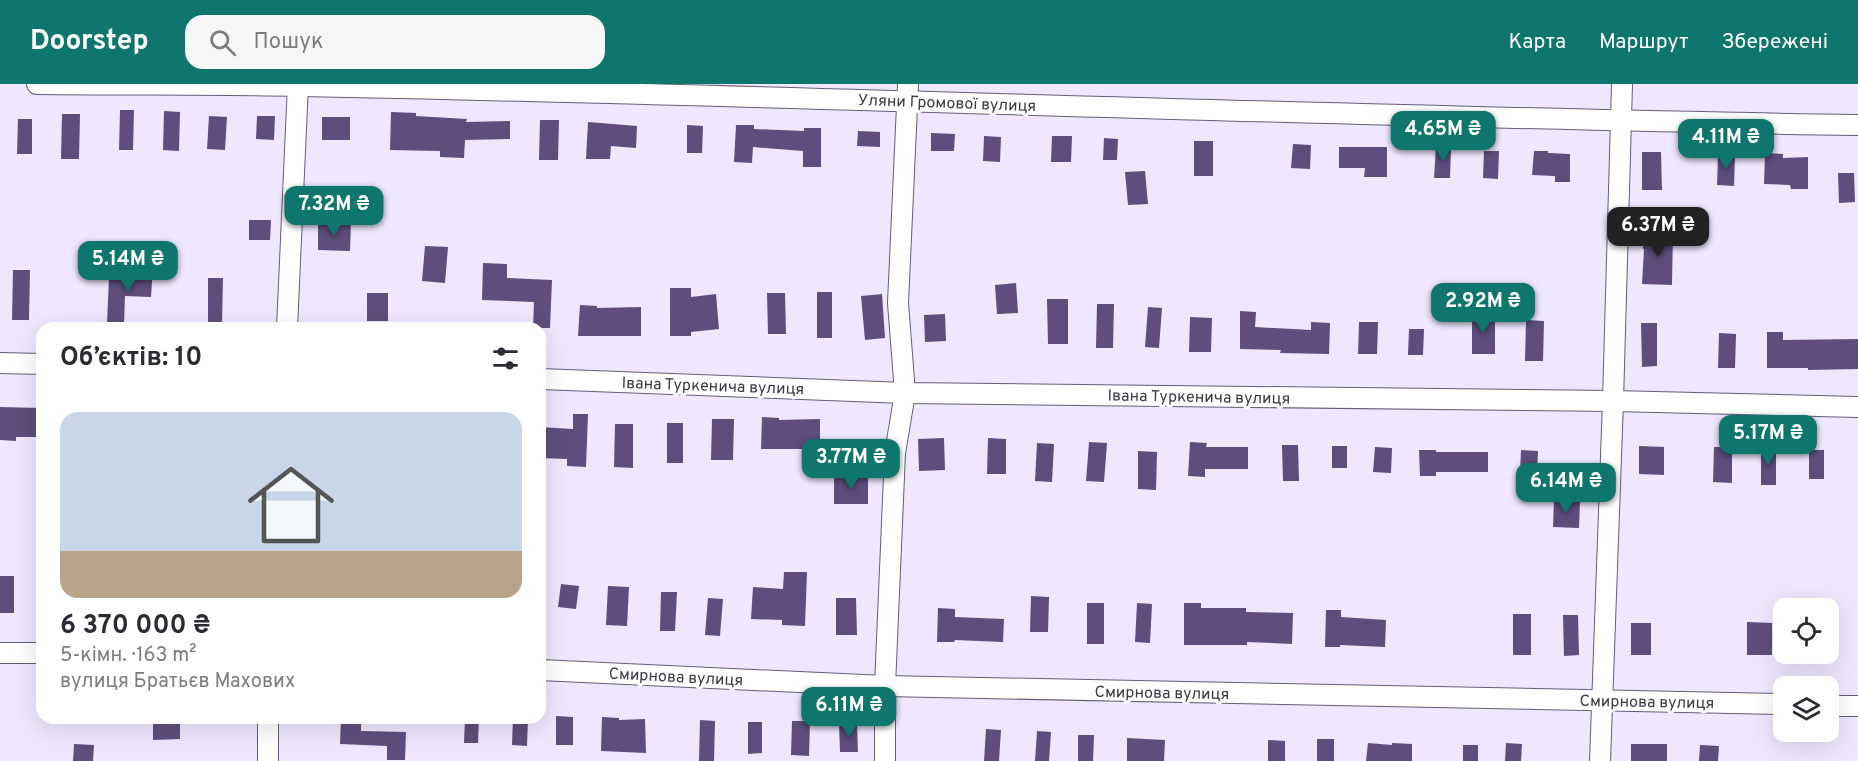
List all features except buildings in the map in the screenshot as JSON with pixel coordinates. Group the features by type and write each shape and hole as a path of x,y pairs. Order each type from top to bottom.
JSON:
{"street":[{"name":"Уляни Громової вулиця","path":"37,84 908,92 1621,121 1858,125"},
{"path":"1600,761 1622,84"},
{"path":"287,322 298,85"},
{"path":"885,761 885,686 895,453 905,393 898,303 908,92"},
{"path":"0,363 36,364"},
{"name":"Івана Туркенича вулиця","path":"546,379 905,393 1613,401 1858,407"},
{"path":"0,653 36,653"},
{"name":"Смирнова вулиця","path":"546,669 885,686 1773,705"},
{"path":"1839,706 1858,706"},
{"path":"268,724 268,761"}]}
